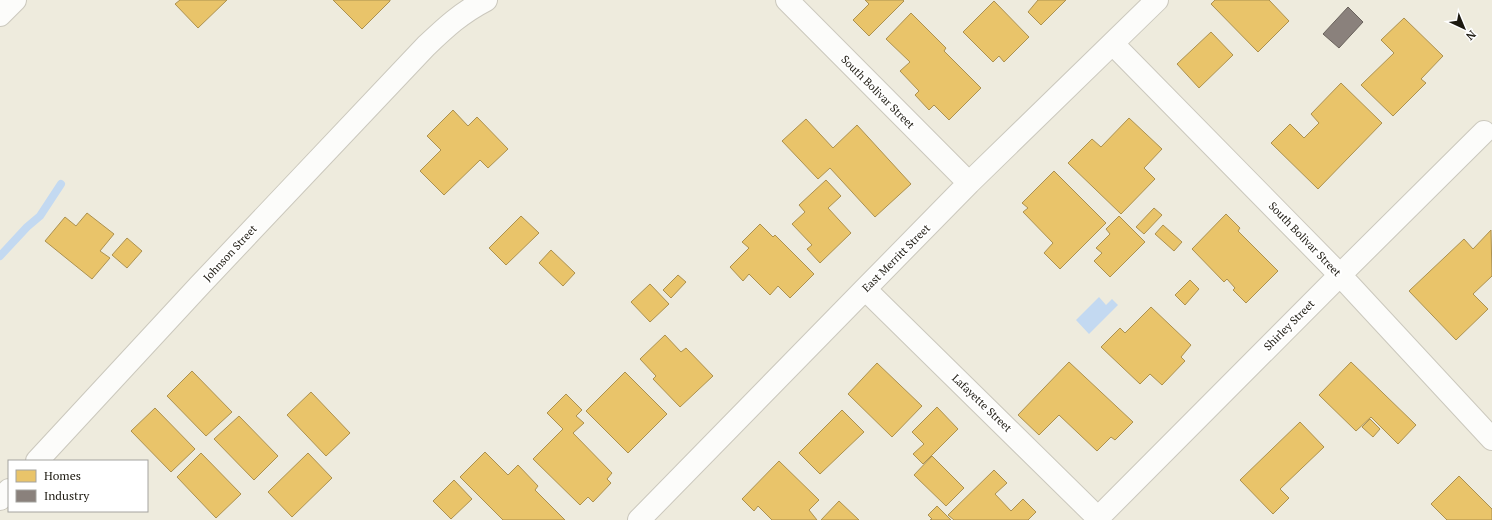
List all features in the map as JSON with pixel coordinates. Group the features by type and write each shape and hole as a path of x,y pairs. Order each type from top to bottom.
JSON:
{"street":[{"path":"0,15 15,0"},
{"name":"Johnson Street","path":"426,46 442,20 459,0"},
{"name":"Johnson Street","path":"38,460 199,286 426,46 463,12 486,0"},
{"name":"South Bolivar Street","path":"787,0 970,184"},
{"name":"East Merritt Street","path":"639,520 865,289 1157,0"},
{"name":"South Bolivar Street","path":"1113,44 1340,275 1492,439"},
{"name":"Shirley Street","path":"1097,519 1484,132"},
{"name":"Lafayette Street","path":"865,289 1097,519"},
{"path":"0,499 8,491"}],"water":[{"path":"1099,297 1106,305 1112,299 1118,305 1089,334 1076,320"}],"building: Homes":[{"path":"180,0 227,0 198,28 175,4"},
{"path":"333,0 390,0 390,1 362,29"},
{"path":"865,0 904,1 869,36 853,20 869,4"},
{"path":"1038,0 1066,0 1041,25 1028,12"},
{"path":"1215,0 1269,0 1289,21 1258,52 1211,4"},
{"path":"994,1 1029,37 1004,62 999,56 993,62 963,32"},
{"path":"911,13 946,48 944,51 981,88 949,120 934,105 929,110 915,95 919,91 900,71 910,62 886,39"},
{"path":"1404,18 1443,56 1421,79 1426,83 1393,116 1361,85 1394,53 1381,40"},
{"path":"1211,32 1233,55 1199,88 1177,64"},
{"path":"1341,83 1382,123 1318,189 1271,143 1290,124 1304,138 1319,123 1311,114"},
{"path":"453,110 468,126 477,117 508,149 488,168 480,160 444,195 420,171 441,150 427,136"},
{"path":"1129,118 1162,149 1144,168 1155,179 1121,214 1068,163 1092,139 1101,147"},
{"path":"806,119 833,148 857,125 911,184 875,217 830,168 818,179 782,141"},
{"path":"1054,171 1106,223 1060,269 1044,253 1053,243 1023,212 1028,208 1022,203"},
{"path":"826,180 841,196 828,208 851,233 820,263 807,249 812,245 792,224 805,212 799,205"},
{"path":"1154,208 1162,215 1144,234 1136,227"},
{"path":"87,213 114,234 100,251 110,258 92,279 45,241 65,217 76,226"},
{"path":"1226,214 1240,228 1238,231 1278,271 1246,303 1233,290 1235,288 1227,279 1224,282 1192,249"},
{"path":"521,216 539,233 506,265 489,248"},
{"path":"1119,216 1145,242 1110,277 1094,261 1102,253 1096,248 1110,234 1106,229"},
{"path":"760,224 773,237 775,235 814,274 790,298 778,286 770,295 749,274 743,281 730,267 749,248 742,242"},
{"path":"1163,225 1182,242 1174,251 1155,234"},
{"path":"1491,230 1492,276 1473,294 1488,309 1456,340 1409,291 1464,239 1473,249"},
{"path":"127,238 142,251 127,268 112,255"},
{"path":"551,250 575,273 563,286 539,263"},
{"path":"678,275 686,282 671,298 663,290"},
{"path":"1190,280 1199,289 1185,305 1175,295"},
{"path":"650,284 669,304 650,322 631,302"},
{"path":"1151,307 1191,345 1181,357 1185,361 1162,385 1150,374 1140,384 1101,347 1120,328 1125,333"},
{"path":"665,335 681,352 686,348 713,376 680,407 653,379 656,376 640,359"},
{"path":"1069,362 1133,422 1115,440 1111,437 1097,451 1059,415 1039,435 1018,415"},
{"path":"1351,362 1416,425 1398,444 1371,417 1356,431 1319,395"},
{"path":"877,363 922,406 892,437 848,394"},
{"path":"192,371 232,412 206,436 167,396"},
{"path":"625,372 667,414 628,453 586,411"},
{"path":"311,392 350,433 326,456 287,415"},
{"path":"566,394 582,410 576,416 584,423 573,433 612,473 607,479 611,483 593,502 588,497 580,505 533,459 563,429 547,413"},
{"path":"937,407 958,429 923,464 913,454 924,444 912,432"},
{"path":"155,408 195,449 171,472 131,431"},
{"path":"842,410 864,432 820,474 799,453"},
{"path":"239,416 278,456 254,480 214,439"},
{"path":"1370,419 1380,429 1373,437 1362,427"},
{"path":"1300,422 1324,447 1280,489 1289,498 1273,514 1240,480"},
{"path":"485,452 508,475 518,465 538,486 535,490 565,520 503,520 460,477"},
{"path":"201,453 241,494 216,518 177,477"},
{"path":"308,453 332,478 292,517 268,492"},
{"path":"932,456 964,488 946,506 914,475"},
{"path":"779,461 819,500 809,510 817,520 772,520 758,506 754,511 742,499"},
{"path":"994,470 1007,483 995,494 1011,511 1023,499 1036,512 1028,520 954,520 948,515"},
{"path":"1459,476 1492,509 1492,520 1447,520 1431,504"},
{"path":"454,480 472,499 451,519 433,501"},
{"path":"839,501 859,520 821,520"},
{"path":"937,506 951,520 930,520 932,519 928,515"}],"building: Industry":[{"path":"1348,7 1363,22 1339,48 1323,34"}],"waterway":[{"path":"0,256 27,227 40,216 61,184"}]}
